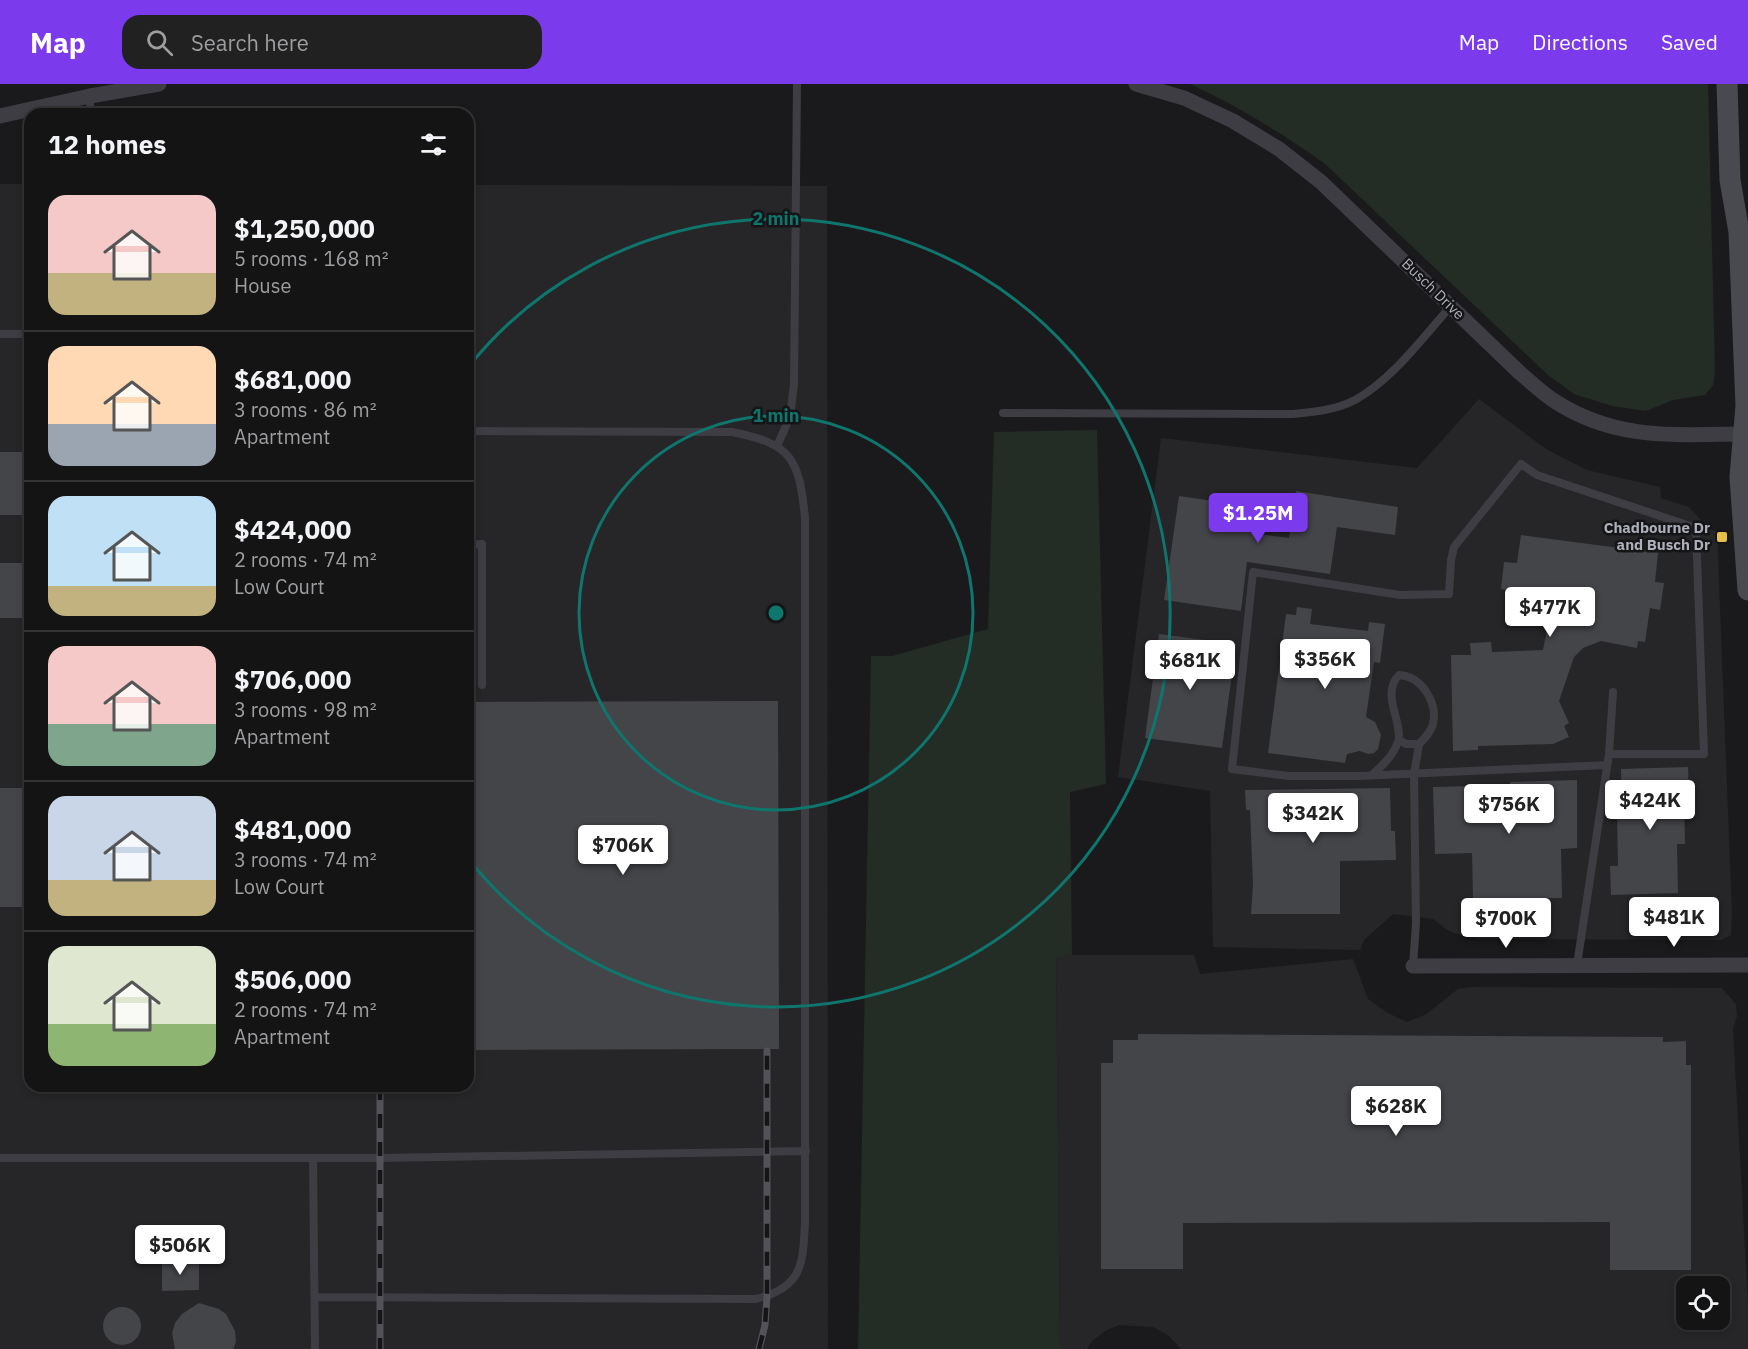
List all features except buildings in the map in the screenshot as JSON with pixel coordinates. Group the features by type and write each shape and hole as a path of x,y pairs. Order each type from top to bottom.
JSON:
{"main road":[{"path":"1727,84 1730,180 1739,232 1746,406 1746,434 1740,477 1748,590"}],"street":[{"path":"36,108 159,84"},
{"name":"Busch Drive","path":"1136,84 1184,98 1233,121 1279,149 1321,182 1520,373 1555,402 1595,422 1634,432 1670,435 1746,434"},
{"path":"0,116 24,111"},
{"path":"1413,966 1748,965"}],"lane":[{"path":"777,446 790,417 794,384 797,84"},
{"path":"90,96 90,108"},
{"path":"1003,413 1292,414 1325,411 1355,400 1381,382 1451,306"},
{"path":"0,334 24,334"},
{"path":"315,1297 755,1299 784,1288 795,1278 801,1261 805,1221 806,1152 805,518 801,482 784,450 759,437 732,432 474,431"},
{"path":"1607,765 1414,775 1289,777 1232,769 1253,572 1400,595 1449,594 1454,547 1521,464 1537,475 1696,528 1704,753 1609,753"},
{"path":"474,545 482,544 482,685"},
{"path":"1372,775 1387,762 1399,740 1391,693 1394,680 1399,675 1407,675 1422,685 1431,706 1433,722 1430,731 1419,744 1414,775 1416,923 1413,966"},
{"path":"1577,965 1609,753 1613,692"},
{"path":"1399,740 1406,744 1419,744"},
{"path":"0,1158 313,1158 806,1152"},
{"path":"313,1158 315,1349"}],"shaded area":[{"path":"1190,84 1708,84 1715,372 1713,385 1705,395 1673,400 1646,411 1612,406 1574,394 1548,375 1324,163 1259,120"},
{"path":"0,184 24,184 24,1092 474,1092 474,185 827,186 828,1349 0,1349"},
{"path":"1479,399 1546,449 1587,470 1660,487 1661,498 1689,507 1700,519 1705,529 1717,531 1731,935 1721,940 1478,939 1447,930 1433,919 1393,914 1364,940 1360,950 1213,947 1210,791 1118,777 1161,438 1417,468"},
{"path":"1097,430 1106,784 1070,792 1072,955 1056,959 1060,1349 858,1349 871,656 892,656 988,629 994,432"},
{"path":"1072,955 1194,955 1200,974 1353,959 1368,999 1386,1012 1407,1022 1425,1015 1458,989 1472,987 1722,988 1736,1004 1737,1016 1733,1028 1748,1304 1748,1349 1181,1349 1168,1335 1153,1327 1119,1325 1105,1331 1091,1342 1087,1349 1060,1349 1056,959"}],"railway":[{"path":"759,1349 765,1325 767,1296 767,1051"},
{"path":"380,1092 380,1349"}],"place":[{"name":"Chadbourne Dr and Busch Dr","path":"1722,537"}]}
